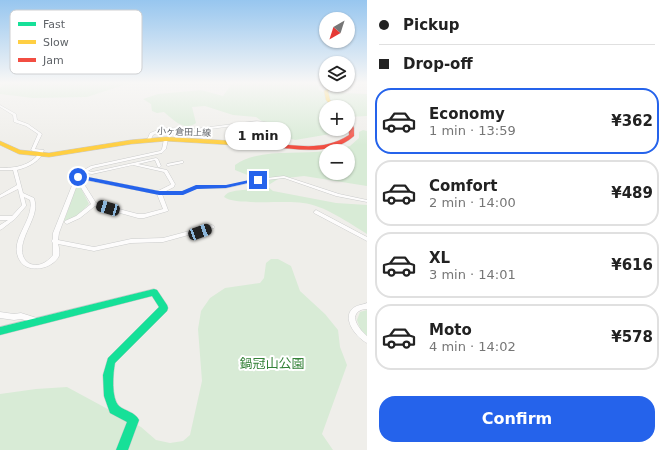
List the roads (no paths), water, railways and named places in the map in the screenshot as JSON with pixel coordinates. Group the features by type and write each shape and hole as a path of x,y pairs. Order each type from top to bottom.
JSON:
{"main road":[{"name":"小ヶ倉田上線","path":"0,143 15,151 40,155 62,154 149,140 166,139 322,148 344,142 351,136"},
{"path":"0,331 154,292 164,308 151,319 111,361 108,375 109,396 114,409 133,420 122,450"}],"street":[{"path":"0,106 15,115 15,121 27,125 40,134 33,150 43,150 30,165 14,170 0,169"},
{"path":"149,140 151,134 162,129 194,130 257,122 278,125"},
{"path":"21,194 32,199 34,210 20,242 20,256 23,262 35,268 51,263 56,256 57,249 54,241 59,223 75,183 84,171 92,167 161,152 164,150 166,139"},
{"path":"84,171 92,173 156,159 159,166"},
{"path":"168,165 182,162"},
{"path":"133,164 166,171 173,184 159,193"},
{"path":"0,228 24,205 14,170"},
{"path":"78,177 159,193 183,193 196,187 226,187 258,180 284,177 338,195 367,201"},
{"path":"75,183 82,185 94,204 138,216 144,216 166,210 159,193"},
{"path":"0,197 19,186"},
{"path":"67,222 78,217 94,204"},
{"path":"316,212 367,239"},
{"path":"0,218 12,218"},
{"path":"54,241 94,249 131,241 163,240 212,227"},
{"path":"367,306 357,309 354,313 352,321 353,326 359,334 367,340"},
{"path":"0,315 14,317 21,316 40,321"}],"park label":[{"name":"鍋冠山公園","path":"272,363"}]}
